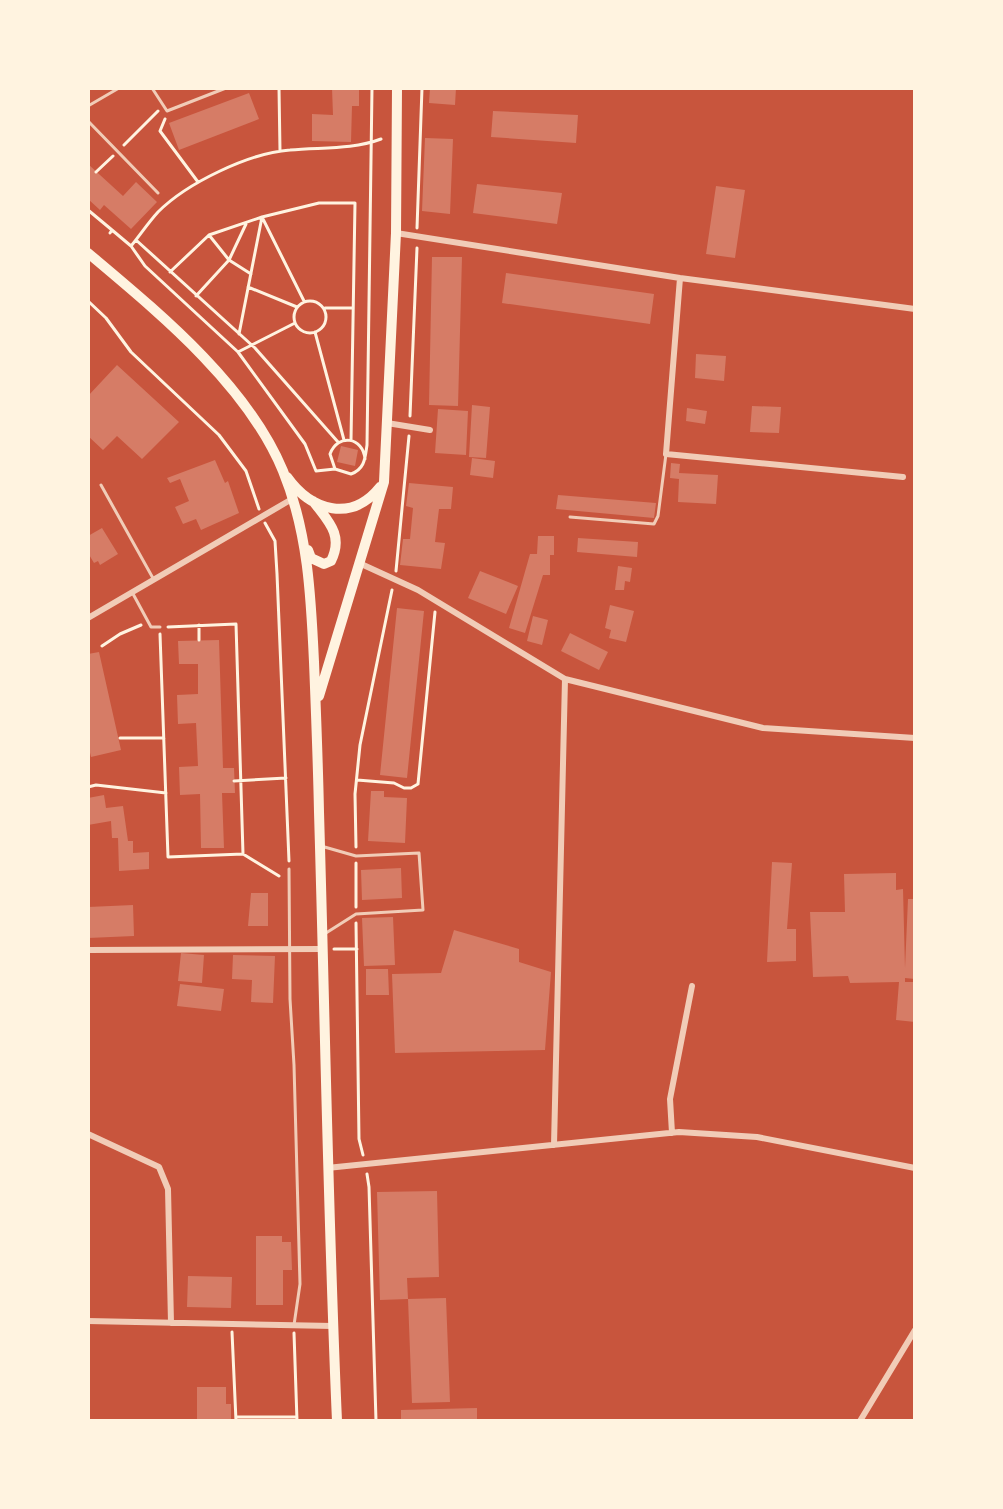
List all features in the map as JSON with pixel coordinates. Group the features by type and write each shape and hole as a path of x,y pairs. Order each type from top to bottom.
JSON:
{"main road":[{"path":"316,706 384,482 396,233 397,88"},
{"path":"88,253 201,355 235,391 266,436 283,471 303,541 310,582 316,706 327,1168 337,1421"},
{"path":"283,471 335,530 338,545 331,561 324,564 311,558 303,541"},
{"path":"311,500 332,508 352,509 369,500 384,482"}],"street":[{"path":"396,233 680,278 915,309"},
{"path":"680,278 666,454 903,477"},
{"path":"387,423 430,430"},
{"path":"88,618 292,499"},
{"path":"359,563 436,601 565,679 763,728 915,738"},
{"path":"554,1145 565,679"},
{"path":"88,950 323,949"},
{"path":"672,1133 670,1099 692,986"},
{"path":"327,1168 672,1133 757,1137 915,1168"},
{"path":"88,1134 159,1167 168,1189 171,1323"},
{"path":"88,1321 333,1326"},
{"path":"860,1421 915,1330"}],"lane":[{"path":"88,106 119,88"},
{"path":"152,88 167,111 226,88"},
{"path":"88,121 158,193"},
{"path":"570,517 654,524 658,516 666,454"},
{"path":"101,485 154,580"},
{"path":"132,592 151,627 160,627"},
{"path":"320,846 356,856 419,853 423,910 356,914 322,935"},
{"path":"289,869 300,1284 294,1325"}],"path":[{"path":"279,88 280,151"},
{"path":"88,210 131,246 145,266 238,352 305,444 316,471 335,469 351,474 364,461 372,88"},
{"path":"395,579 410,427 422,88"},
{"path":"96,172 164,106"},
{"path":"167,111 160,131 199,183"},
{"path":"131,246 160,210 211,175 280,151 325,149 381,139"},
{"path":"170,272 209,235 262,217 319,203 355,203 351,440"},
{"path":"239,334 262,217"},
{"path":"262,217 304,301"},
{"path":"196,296 229,260 246,222"},
{"path":"209,235 216,248 251,274"},
{"path":"136,240 239,334 338,442"},
{"path":"248,287 297,307"},
{"path":"88,301 106,318 131,352 219,435 246,471 262,516 275,541 289,869"},
{"path":"324,308 325,322 315,332 302,331 295,323 294,313 304,301 314,301 324,308 353,308"},
{"path":"238,352 295,323"},
{"path":"315,332 344,440"},
{"path":"335,469 330,454 338,442 351,440 362,447 364,461 373,469"},
{"path":"357,780 394,783 404,788 418,784 436,601"},
{"path":"102,646 120,634 149,623"},
{"path":"243,854 236,624 160,627 168,857 243,854 289,882"},
{"path":"199,625 199,640"},
{"path":"120,738 164,738"},
{"path":"234,781 286,778"},
{"path":"88,787 96,785 166,793"},
{"path":"323,949 357,949"},
{"path":"369,1187 376,1421"},
{"path":"231,1324 236,1419 297,1419 294,1325"}],"building":[{"path":"332,88 359,88 359,106 352,106 351,142 312,141 312,114 333,115"},
{"path":"430,88 456,88 455,105 429,103"},
{"path":"249,93 259,119 179,150 169,123"},
{"path":"493,111 578,115 576,143 491,137"},
{"path":"425,138 453,139 450,214 422,211"},
{"path":"88,164 123,196 136,182 157,202 131,229 104,205 100,210 88,199"},
{"path":"477,184 562,193 557,224 473,213"},
{"path":"716,186 745,190 735,258 706,254"},
{"path":"432,257 462,257 458,406 429,405"},
{"path":"506,273 654,294 650,324 502,303"},
{"path":"696,354 726,356 724,381 695,378"},
{"path":"117,365 179,422 142,459 117,436 103,450 88,436 88,396"},
{"path":"472,405 490,407 486,458 469,457"},
{"path":"752,406 781,407 779,433 750,432"},
{"path":"687,408 707,411 705,424 686,421"},
{"path":"438,409 468,411 466,455 435,453"},
{"path":"341,446 358,450 355,466 337,462"},
{"path":"472,458 495,461 493,478 470,475"},
{"path":"215,460 225,483 228,481 239,513 201,530 196,519 183,524 175,507 189,501 180,479 170,483 167,478"},
{"path":"671,463 680,464 679,473 718,475 716,504 678,502 679,479 670,478"},
{"path":"409,483 453,487 451,509 439,509 435,542 445,543 441,569 400,565 403,539 410,539 413,508 406,506"},
{"path":"558,495 656,503 654,518 556,509"},
{"path":"102,528 118,554 100,565 98,561 94,563 88,553 88,536"},
{"path":"538,536 554,536 554,555 550,555 550,575 543,575 525,633 509,628 530,554 537,554"},
{"path":"578,538 638,542 637,557 577,552"},
{"path":"618,566 632,568 630,582 625,581 624,590 615,590"},
{"path":"480,571 518,586 506,614 468,598"},
{"path":"610,605 634,611 626,642 609,638 611,630 605,628"},
{"path":"397,608 424,611 407,778 380,775"},
{"path":"533,616 548,620 542,645 527,641"},
{"path":"570,633 608,652 599,670 561,651"},
{"path":"219,640 223,768 234,768 235,793 222,793 224,848 201,848 200,794 180,795 179,767 198,766 196,723 178,724 177,695 198,694 198,664 179,664 178,641"},
{"path":"99,652 121,750 91,757 88,744 88,654"},
{"path":"371,791 384,791 384,797 407,798 405,843 368,841"},
{"path":"104,795 106,808 123,806 128,841 133,841 133,853 149,852 149,869 119,871 118,838 112,838 111,821 88,825 88,798"},
{"path":"772,862 792,863 787,929 796,929 796,961 767,962"},
{"path":"401,868 402,898 362,900 361,870"},
{"path":"896,873 896,890 903,889 905,968 908,899 915,899 915,979 905,978 905,982 915,982 915,1022 896,1020 899,982 850,983 848,976 813,977 810,912 845,912 844,874"},
{"path":"251,893 268,893 268,926 248,926"},
{"path":"133,905 134,936 88,938 88,907"},
{"path":"393,917 395,965 364,966 362,918"},
{"path":"454,930 519,949 519,962 551,972 545,1050 395,1053 392,974 441,973"},
{"path":"181,953 204,955 202,983 178,981"},
{"path":"233,955 275,956 273,1003 251,1002 252,980 232,979"},
{"path":"366,969 388,969 389,995 366,995"},
{"path":"180,984 224,989 221,1011 177,1006"},
{"path":"437,1191 439,1277 407,1278 408,1299 380,1300 377,1192"},
{"path":"256,1236 282,1236 282,1242 291,1242 292,1270 283,1270 283,1305 256,1305"},
{"path":"188,1276 232,1277 231,1308 187,1307"},
{"path":"446,1298 450,1402 412,1403 408,1299"},
{"path":"197,1387 226,1387 226,1404 231,1404 231,1421 197,1421"},
{"path":"477,1408 477,1421 401,1421 401,1410"}]}
